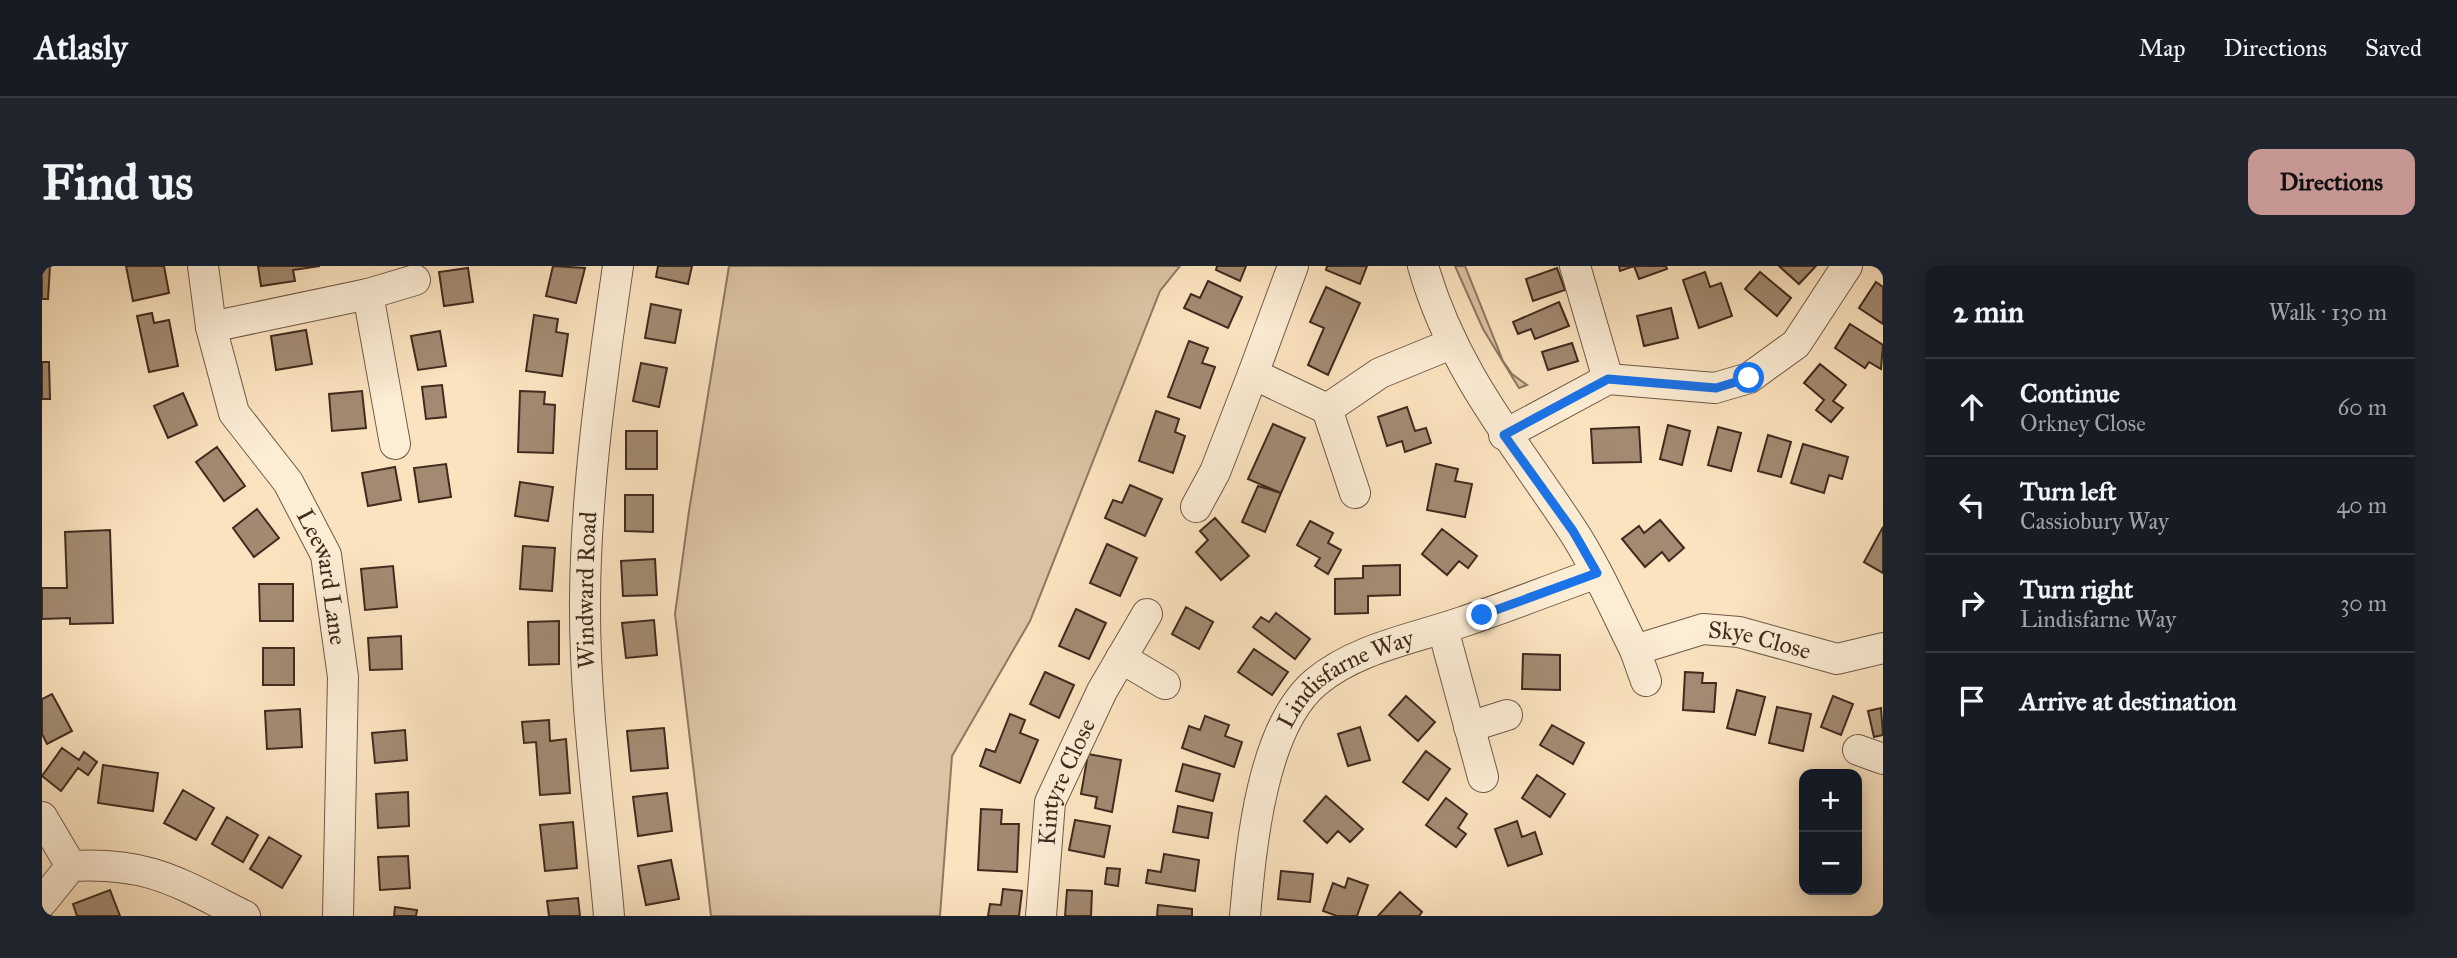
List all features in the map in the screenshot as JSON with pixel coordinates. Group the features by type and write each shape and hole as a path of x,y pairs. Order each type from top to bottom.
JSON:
{"street":[{"name":"Leeward Lane","path":"203,266 211,327 234,413 288,482 326,555 343,677 338,916"},
{"name":"Windward Road","path":"609,916 590,699 585,599 595,426 618,266"},
{"path":"1196,507 1215,472 1293,266"},
{"path":"1423,266 1451,344 1504,435 1573,531 1635,650 1646,681"},
{"path":"1575,266 1608,379"},
{"path":"1504,435 1608,379 1716,388 1749,378 1796,344 1847,266"},
{"path":"211,327 368,294 415,280"},
{"path":"368,294 395,444"},
{"path":"1327,409 1380,373 1451,344"},
{"path":"1253,374 1327,409 1355,492"},
{"name":"Lindisfarne Way","path":"1245,916 1265,783 1290,715 1315,683 1360,655 1443,629 1597,573"},
{"name":"Kintyre Close","path":"1041,916 1050,802 1121,658 1147,614"},
{"path":"1443,629 1483,777"},
{"name":"Skye Close","path":"1635,650 1703,629 1739,632 1837,659 1883,648"},
{"path":"1121,658 1165,684"},
{"path":"1469,727 1507,715"},
{"path":"42,817 71,866"},
{"path":"42,902 71,866 111,864 152,871 193,888 245,916"}],"shaded area":[{"path":"729,266 1180,266 1160,291 1030,621 952,756 940,916 711,916 675,614"},
{"path":"1455,266 1465,266 1503,361 1512,374 1527,385 1519,388 1483,329"}],"building":[{"path":"42,266 50,266 48,299 42,299"},
{"path":"126,266 164,266 169,293 133,301"},
{"path":"258,266 320,266 293,270 295,281 261,286"},
{"path":"553,266 585,268 576,303 546,296"},
{"path":"658,266 692,266 688,284 656,277"},
{"path":"1217,266 1246,266 1240,281 1216,270"},
{"path":"1327,266 1367,266 1360,284 1326,270"},
{"path":"1619,266 1634,266 1620,271"},
{"path":"1634,266 1666,266 1667,269 1639,279"},
{"path":"1779,266 1816,266 1799,284"},
{"path":"468,268 473,302 444,306 439,272"},
{"path":"1557,268 1565,290 1533,301 1526,279"},
{"path":"1705,272 1710,287 1721,283 1732,316 1699,328 1683,280"},
{"path":"1760,272 1791,298 1777,316 1745,289"},
{"path":"1208,281 1242,297 1228,328 1184,308 1191,294 1200,298"},
{"path":"1876,282 1883,287 1883,324 1859,308"},
{"path":"1326,287 1360,303 1328,375 1308,365 1324,328 1310,322"},
{"path":"1559,302 1569,326 1535,339 1531,329 1518,334 1513,322"},
{"path":"651,304 681,310 675,343 645,338"},
{"path":"1671,308 1678,338 1644,346 1637,316"},
{"path":"152,313 154,323 169,320 178,366 149,372 137,316"},
{"path":"534,315 558,319 556,332 568,334 562,376 526,371"},
{"path":"1850,324 1883,345 1881,369 1869,362 1865,368 1835,348"},
{"path":"306,330 312,364 276,370 271,336"},
{"path":"440,331 446,366 418,370 411,336"},
{"path":"1189,341 1208,348 1202,363 1215,367 1200,408 1168,397"},
{"path":"1572,343 1578,361 1548,370 1542,352"},
{"path":"42,362 49,362 50,399 42,399"},
{"path":"641,363 667,368 659,407 633,401"},
{"path":"1820,364 1846,385 1833,401 1843,408 1831,422 1816,410 1824,400 1804,383"},
{"path":"442,385 446,417 426,419 422,387"},
{"path":"362,391 366,428 332,431 329,394"},
{"path":"520,391 545,392 544,404 555,405 553,453 518,452"},
{"path":"183,393 197,425 168,438 154,406"},
{"path":"1407,407 1415,431 1426,428 1431,443 1405,452 1402,441 1387,446 1378,417"},
{"path":"1156,411 1179,419 1175,432 1185,436 1173,473 1139,461"},
{"path":"1273,424 1305,438 1281,493 1248,479"},
{"path":"1668,425 1690,431 1682,465 1660,459"},
{"path":"1639,427 1641,462 1593,463 1591,429"},
{"path":"1718,427 1741,433 1731,471 1708,465"},
{"path":"626,431 657,431 657,469 626,469"},
{"path":"1768,435 1791,442 1781,477 1758,471"},
{"path":"1803,444 1848,457 1842,479 1829,475 1824,493 1791,483"},
{"path":"217,447 245,486 224,501 196,462"},
{"path":"446,464 451,497 419,502 414,468"},
{"path":"1436,464 1458,469 1455,481 1472,484 1465,517 1427,510"},
{"path":"395,467 401,500 368,506 362,473"},
{"path":"520,482 553,487 548,521 515,516"},
{"path":"1130,485 1162,499 1145,536 1105,518 1113,500 1122,503"},
{"path":"1258,486 1281,493 1265,532 1242,522"},
{"path":"625,495 653,495 653,532 625,531"},
{"path":"257,509 279,538 254,557 233,528"},
{"path":"1215,518 1249,556 1221,580 1196,552 1208,540 1200,531"},
{"path":"1660,520 1684,548 1669,561 1662,552 1645,567 1622,539 1639,526 1644,533"},
{"path":"1310,521 1333,533 1328,543 1341,550 1328,574 1315,566 1320,558 1297,545"},
{"path":"1883,527 1883,573 1864,562"},
{"path":"1442,529 1477,556 1468,568 1459,561 1447,575 1422,554"},
{"path":"110,530 113,623 70,624 70,618 42,619 42,588 67,588 65,532"},
{"path":"1107,544 1137,558 1120,596 1090,583"},
{"path":"523,546 555,548 552,591 520,589"},
{"path":"655,559 657,595 623,596 621,561"},
{"path":"1400,565 1400,595 1368,596 1368,613 1335,614 1335,579 1363,578 1363,566"},
{"path":"393,566 397,607 365,610 361,569"},
{"path":"259,584 293,584 293,621 260,621"},
{"path":"1186,607 1213,622 1199,649 1172,634"},
{"path":"1076,609 1106,623 1089,659 1059,646"},
{"path":"1276,613 1310,639 1295,659 1253,627 1261,617 1269,622"},
{"path":"654,620 657,655 626,658 622,623"},
{"path":"559,621 559,664 529,665 528,622"},
{"path":"401,636 402,669 370,670 368,638"},
{"path":"263,648 294,648 294,685 263,685"},
{"path":"1254,649 1288,672 1272,695 1238,672"},
{"path":"1523,654 1560,655 1560,690 1522,689"},
{"path":"1045,672 1074,685 1059,718 1030,704"},
{"path":"1685,672 1703,673 1702,683 1716,683 1714,712 1683,710"},
{"path":"1737,690 1765,697 1755,735 1727,728"},
{"path":"52,694 72,731 47,744 42,734 42,699"},
{"path":"1406,696 1435,722 1418,741 1389,715"},
{"path":"1833,696 1853,704 1841,735 1821,727"},
{"path":"1777,707 1811,714 1803,751 1769,743"},
{"path":"1881,708 1883,735 1874,737 1868,711"},
{"path":"300,709 302,747 267,749 265,711"},
{"path":"1010,714 1025,720 1020,733 1038,740 1020,783 980,766 986,749 995,752"},
{"path":"1205,716 1229,725 1225,736 1242,742 1234,767 1182,748 1189,726 1200,730"},
{"path":"549,720 550,741 566,739 570,793 540,795 536,742 524,743 522,722"},
{"path":"1552,725 1584,743 1573,764 1540,745"},
{"path":"1360,727 1370,760 1348,766 1338,734"},
{"path":"664,728 668,768 631,771 627,731"},
{"path":"405,730 407,760 375,763 372,733"},
{"path":"62,748 79,760 84,752 97,762 88,775 78,768 61,791 42,776"},
{"path":"1426,751 1450,769 1428,800 1403,782"},
{"path":"1088,754 1121,760 1112,812 1095,808 1097,797 1081,794"},
{"path":"1183,764 1220,774 1213,801 1176,791"},
{"path":"103,765 158,773 153,811 98,803"},
{"path":"1537,775 1565,794 1550,817 1522,798"},
{"path":"183,790 214,808 196,840 164,823"},
{"path":"408,792 409,826 378,828 376,794"},
{"path":"667,793 672,831 638,836 633,797"},
{"path":"1326,796 1363,829 1350,842 1338,831 1327,843 1304,821"},
{"path":"1446,798 1467,814 1458,828 1466,834 1456,847 1426,825"},
{"path":"1178,806 1212,813 1208,838 1173,832"},
{"path":"981,809 1002,810 1001,824 1019,824 1017,872 978,870"},
{"path":"227,817 258,835 243,862 212,844"},
{"path":"1075,820 1110,826 1104,857 1069,850"},
{"path":"1517,821 1522,837 1535,832 1542,854 1508,866 1495,829"},
{"path":"573,822 577,868 545,871 540,825"},
{"path":"269,837 301,856 282,888 250,869"},
{"path":"1164,854 1199,860 1195,891 1146,883 1148,870 1161,872"},
{"path":"408,856 410,888 380,890 378,857"},
{"path":"671,860 679,899 646,905 638,866"},
{"path":"1107,868 1120,869 1118,886 1105,884"},
{"path":"1281,871 1313,874 1310,902 1278,899"},
{"path":"1348,878 1368,885 1357,916 1337,916 1323,911 1333,883 1345,888"},
{"path":"1003,889 1022,891 1019,916 988,916 990,904 1001,905"},
{"path":"110,890 120,916 77,916 73,904"},
{"path":"1067,890 1092,891 1091,916 1065,916"},
{"path":"1400,892 1422,912 1419,916 1378,916"},
{"path":"578,898 580,916 549,916 547,901"},
{"path":"1158,905 1192,909 1192,916 1157,916"},
{"path":"395,907 417,910 416,916 394,916"}],"route":[{"path":"1482,615 1597,573 1573,531 1504,435 1608,379 1716,388 1749,378"}]}
